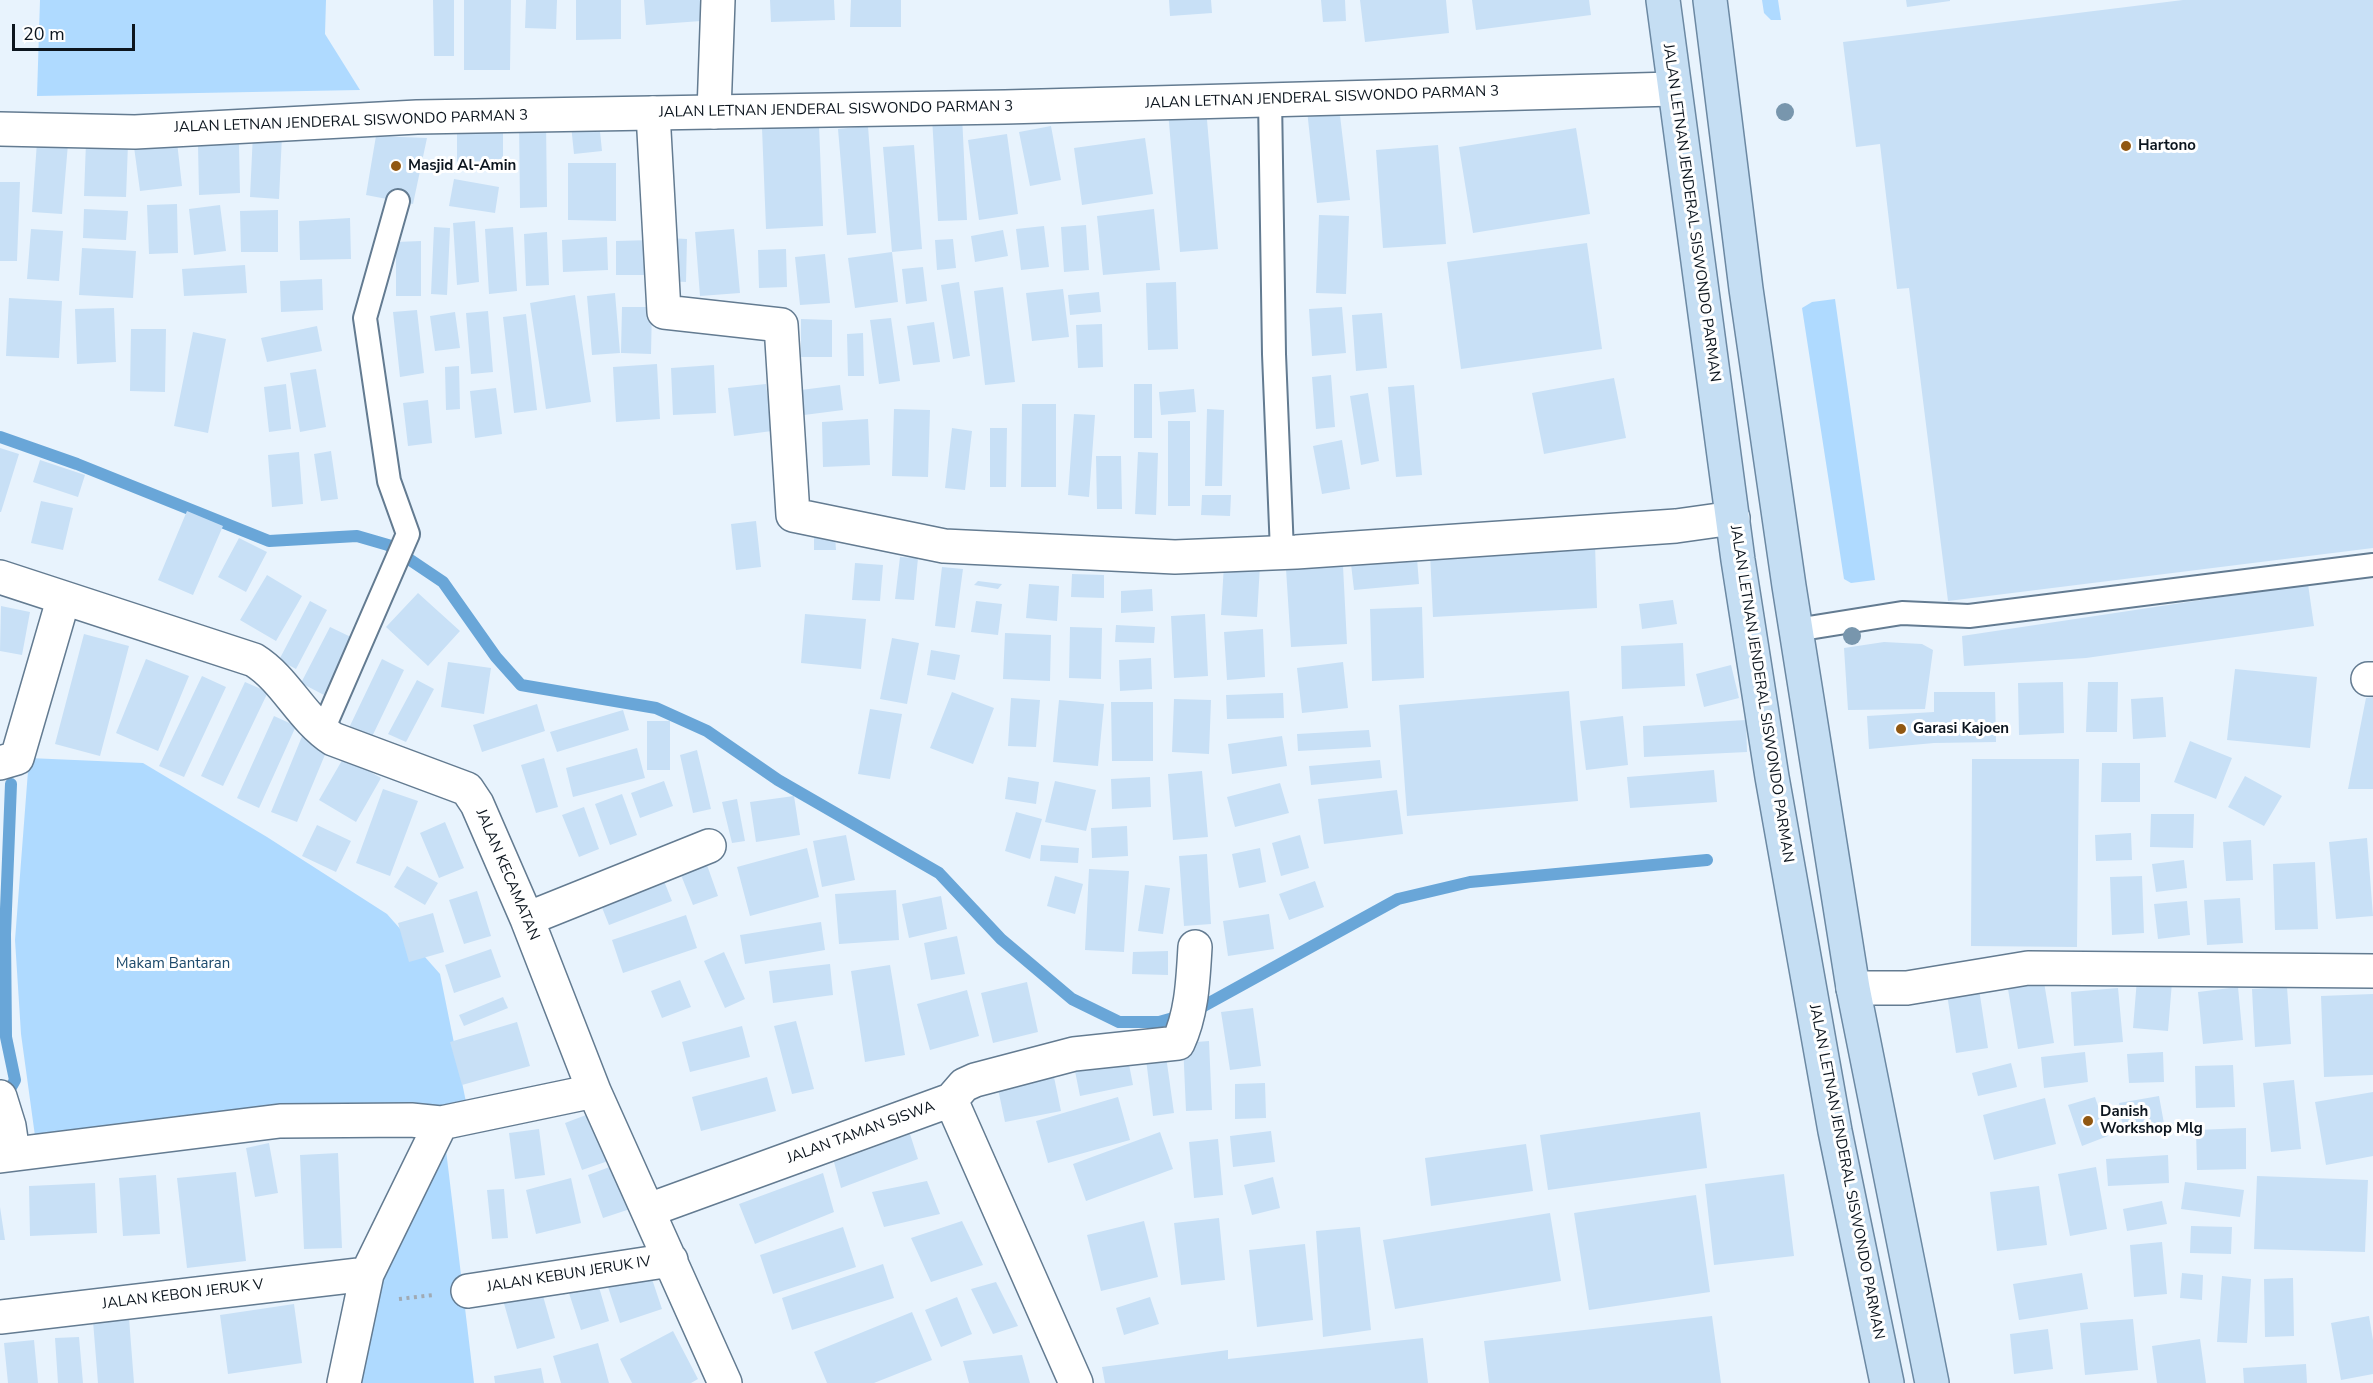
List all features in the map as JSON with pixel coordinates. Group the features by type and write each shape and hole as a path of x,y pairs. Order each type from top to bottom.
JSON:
{"main road":[{"name":"JALAN LETNAN JENDERAL SISWONDO PARMAN","path":"1663,0 1673,89 1733,518 1772,777 1835,1131 1887,1383"},
{"path":"1710,0 1746,289 1796,630 1853,988 1932,1383"},
{"path":"1835,1131 1881,1122"}],"street":[{"path":"714,112 718,0"},
{"name":"JALAN LETNAN JENDERAL SISWONDO PARMAN 3","path":"0,129 135,132 416,127 653,113 1673,89"},
{"path":"653,113 664,312 781,326 792,515 944,546 1175,557 1664,527 1733,518"},
{"name":"JALAN KECAMATAN","path":"0,577 63,600 254,660 272,671 322,732 333,739 466,789 477,804 527,919 594,1091 649,1210 724,1383"},
{"path":"0,763 18,758 63,600"},
{"path":"527,919 709,846"},
{"path":"951,1100 964,1085 975,1080 1074,1054 1178,1043 1185,1028 1192,994 1195,947"},
{"path":"1853,988 1907,988 2028,968 2373,971"},
{"path":"5,1133 280,1121 411,1120 441,1123 594,1091"},
{"name":"JALAN TAMAN SISWA","path":"649,1210 951,1100 1076,1383"},
{"path":"344,1383 367,1274 441,1123"},
{"name":"JALAN KEBUN JERUK IV","path":"468,1291 671,1260"},
{"name":"JALAN KEBON JERUK V","path":"0,1317 367,1274"}],"lane":[{"path":"1270,98 1274,354 1282,552"},
{"path":"322,732 408,534 389,481 365,318 398,201"},
{"path":"1796,630 1902,613 1969,616 2373,565"}],"green space":[{"path":"40,0 326,0 325,34 360,90 37,96"},
{"path":"1762,0 1778,0 1781,20 1771,20 1764,13"},
{"path":"1835,299 1875,580 1851,583 1844,579 1802,308 1812,302"},
{"name":"Makam Bantaran","path":"29,758 143,763 267,837 387,914 440,974 467,1107 35,1136 21,1034 15,940"},
{"path":"446,1150 474,1383 358,1383 381,1281"}],"building":[{"path":"433,0 454,0 454,56 434,56"},
{"path":"464,0 511,0 510,70 464,70"},
{"path":"526,0 557,0 556,29 525,28"},
{"path":"576,0 621,0 621,39 576,40"},
{"path":"644,0 714,0 715,20 646,25"},
{"path":"770,0 834,0 835,20 771,22"},
{"path":"851,0 901,0 901,27 850,27"},
{"path":"1169,0 1211,0 1212,13 1170,16"},
{"path":"1321,0 1345,0 1346,21 1323,22"},
{"path":"1360,0 1446,0 1449,33 1365,42"},
{"path":"1472,0 1589,0 1591,15 1476,30"},
{"path":"1906,0 1950,0 1950,1 1907,7"},
{"path":"2183,0 2373,0 2373,548 1948,601 1909,288 1897,289 1880,144 1856,147 1843,42"},
{"path":"1339,107 1350,200 1317,203 1307,110"},
{"path":"1206,108 1218,249 1180,252 1168,111"},
{"path":"962,115 967,220 938,221 932,117"},
{"path":"546,120 547,207 520,208 519,121"},
{"path":"599,122 602,151 574,154 571,125"},
{"path":"457,124 503,124 503,169 457,169"},
{"path":"819,125 823,226 766,229 762,128"},
{"path":"868,126 876,233 847,235 838,129"},
{"path":"1051,126 1061,180 1030,186 1019,132"},
{"path":"1576,128 1590,214 1473,233 1459,147"},
{"path":"253,133 282,135 279,199 250,197"},
{"path":"1007,134 1018,214 979,220 968,140"},
{"name":"Masjid Al-Amin","path":"376,136 427,138 413,204 366,195"},
{"path":"1145,138 1153,194 1082,205 1074,148"},
{"path":"37,142 68,144 62,214 32,212"},
{"path":"86,142 128,144 126,197 84,196"},
{"path":"177,142 182,186 140,191 134,147"},
{"path":"239,144 240,193 199,195 198,145"},
{"path":"914,145 922,249 892,252 883,147"},
{"path":"1438,145 1446,244 1383,248 1376,150"},
{"path":"568,163 616,163 616,221 568,220"},
{"path":"454,179 499,187 495,213 449,206"},
{"path":"0,182 20,182 17,261 0,261"},
{"path":"177,204 178,253 149,254 147,205"},
{"path":"220,205 226,251 194,255 189,209"},
{"path":"84,209 128,211 126,240 83,238"},
{"path":"1154,209 1160,270 1103,275 1097,216"},
{"path":"278,210 278,252 241,252 240,211"},
{"path":"1319,215 1349,216 1346,294 1316,293"},
{"path":"350,218 351,259 300,260 299,221"},
{"path":"475,221 479,282 457,285 453,223"},
{"path":"1086,225 1089,270 1064,272 1061,227"},
{"path":"1044,226 1049,267 1021,270 1016,229"},
{"path":"434,227 450,228 447,295 431,294"},
{"path":"513,227 517,291 489,294 485,229"},
{"path":"31,229 63,231 59,281 27,279"},
{"path":"734,229 740,293 700,296 695,232"},
{"path":"1003,230 1008,256 975,262 971,236"},
{"path":"547,232 549,285 526,286 524,234"},
{"path":"607,237 608,270 563,272 562,240"},
{"path":"668,238 687,239 686,282 667,281"},
{"path":"953,239 956,268 937,270 935,240"},
{"path":"652,240 652,275 616,275 616,241"},
{"path":"421,241 421,296 396,296 396,242"},
{"path":"1587,243 1602,349 1461,369 1447,262"},
{"path":"82,248 136,251 133,298 79,295"},
{"path":"786,249 787,287 759,288 758,250"},
{"path":"892,252 898,302 855,308 848,258"},
{"path":"825,254 830,303 800,305 795,257"},
{"path":"245,265 247,293 184,296 182,269"},
{"path":"923,267 927,301 906,304 902,269"},
{"path":"322,279 323,310 281,312 280,281"},
{"path":"959,282 970,356 953,359 941,285"},
{"path":"1176,282 1178,349 1148,350 1146,283"},
{"path":"1003,287 1015,382 985,385 974,291"},
{"path":"1063,289 1069,337 1032,341 1026,293"},
{"path":"1099,292 1101,312 1070,315 1068,295"},
{"path":"615,293 620,353 592,355 587,296"},
{"path":"575,295 591,402 546,409 530,303"},
{"path":"9,298 62,301 59,358 6,356"},
{"path":"622,307 652,307 651,354 621,353"},
{"path":"1342,307 1346,353 1312,356 1309,309"},
{"path":"114,308 116,362 77,364 75,309"},
{"path":"417,310 424,373 400,377 393,312"},
{"path":"488,311 493,372 471,374 466,313"},
{"path":"455,312 460,348 435,351 430,316"},
{"path":"1382,313 1387,368 1356,371 1352,315"},
{"path":"526,314 537,410 514,413 503,317"},
{"path":"891,318 900,381 879,384 870,320"},
{"path":"801,319 832,320 832,357 801,357"},
{"path":"934,322 940,362 913,365 907,326"},
{"path":"1102,324 1103,367 1078,368 1076,325"},
{"path":"317,326 322,351 267,362 261,338"},
{"path":"131,329 166,329 165,392 130,391"},
{"path":"193,332 226,339 208,433 174,426"},
{"path":"863,333 864,376 848,376 847,334"},
{"path":"657,364 660,419 616,422 613,367"},
{"path":"714,365 716,413 673,415 671,368"},
{"path":"459,366 460,409 446,410 445,367"},
{"path":"316,369 326,427 300,432 290,373"},
{"path":"1331,375 1335,427 1316,429 1312,377"},
{"path":"1614,378 1626,438 1544,454 1532,393"},
{"path":"286,384 291,429 269,432 264,387"},
{"path":"766,384 772,431 734,436 728,388"},
{"path":"1134,384 1152,384 1152,438 1134,438"},
{"path":"840,385 843,410 804,415 801,390"},
{"path":"1414,385 1422,475 1396,477 1388,387"},
{"path":"496,388 502,434 475,438 470,391"},
{"path":"1194,389 1196,412 1161,415 1159,392"},
{"path":"1368,393 1379,461 1361,465 1350,396"},
{"path":"428,400 432,443 408,446 403,403"},
{"path":"1022,404 1056,404 1056,487 1021,487"},
{"path":"894,409 930,410 928,477 892,476"},
{"path":"1207,409 1224,410 1222,486 1205,486"},
{"path":"1074,414 1095,415 1089,497 1068,495"},
{"path":"868,419 870,465 823,467 822,422"},
{"path":"1168,421 1190,421 1190,506 1168,506"},
{"path":"952,428 972,431 965,490 945,488"},
{"path":"990,428 1007,428 1006,487 990,487"},
{"path":"1342,440 1350,489 1322,494 1313,446"},
{"path":"0,448 19,454 1,512 0,512"},
{"path":"331,451 338,499 321,501 314,454"},
{"path":"299,452 303,504 272,507 268,455"},
{"path":"1138,452 1158,453 1156,515 1135,514"},
{"path":"1096,456 1121,456 1122,509 1097,509"},
{"path":"40,460 85,475 78,497 33,482"},
{"path":"1202,495 1231,495 1230,516 1201,515"},
{"path":"41,501 73,508 63,550 31,543"},
{"path":"187,511 223,526 193,595 158,580"},
{"path":"756,521 761,567 736,570 731,524"},
{"path":"814,536 835,536 836,550 814,550"},
{"path":"239,538 267,552 246,592 218,577"},
{"path":"1595,544 1597,608 1433,617 1430,553"},
{"path":"900,557 918,558 914,600 895,599"},
{"path":"1417,558 1419,584 1354,590 1351,564"},
{"path":"855,563 883,565 880,601 852,600"},
{"path":"1224,564 1260,565 1257,617 1221,615"},
{"path":"1343,566 1347,644 1291,647 1286,569"},
{"path":"942,567 963,569 955,628 935,626"},
{"path":"1072,574 1104,575 1104,598 1071,597"},
{"path":"267,575 302,596 276,641 240,620"},
{"path":"978,581 1002,584 998,589 974,585"},
{"path":"1029,584 1059,586 1057,621 1026,618"},
{"path":"2308,584 2314,626 2086,658 1964,666 1962,636"},
{"path":"1152,589 1153,611 1121,613 1121,591"},
{"path":"418,593 460,631 428,666 386,627"},
{"path":"1673,600 1677,624 1642,629 1639,604"},
{"path":"310,601 327,610 296,669 279,660"},
{"path":"976,601 1002,604 998,635 971,632"},
{"path":"1,606 30,612 22,655 0,651"},
{"path":"1422,607 1424,678 1372,681 1370,609"},
{"path":"805,614 866,619 861,669 801,663"},
{"path":"1205,614 1208,676 1174,678 1171,616"},
{"path":"1116,625 1155,627 1154,643 1115,642"},
{"path":"330,627 353,638 324,695 301,683"},
{"path":"1070,627 1102,628 1101,679 1069,678"},
{"path":"1263,629 1265,677 1227,680 1224,632"},
{"path":"1005,633 1051,635 1050,681 1003,679"},
{"path":"84,634 129,646 100,756 55,744"},
{"path":"892,638 919,643 907,704 880,699"},
{"path":"1884,642 1922,644 1933,650 1925,709 1848,710 1844,648"},
{"path":"1683,643 1685,686 1622,689 1621,646"},
{"path":"931,650 960,655 955,680 927,675"},
{"path":"1151,658 1152,689 1120,691 1119,660"},
{"path":"146,659 189,676 158,751 116,733"},
{"path":"382,659 404,670 369,743 347,732"},
{"path":"448,662 491,668 484,714 441,707"},
{"path":"1343,662 1348,708 1302,713 1297,668"},
{"path":"1731,665 1739,698 1704,707 1696,674"},
{"path":"2235,669 2317,677 2310,748 2227,740"},
{"path":"202,676 226,687 184,777 159,766"},
{"path":"417,680 434,689 406,742 388,734"},
{"path":"245,682 268,692 223,786 201,776"},
{"path":"2063,682 2064,733 2019,735 2018,683"},
{"path":"2088,682 2118,682 2117,732 2086,732"},
{"path":"1569,691 1578,801 1407,816 1399,705"},
{"path":"952,692 994,708 973,764 930,748"},
{"path":"1934,692 1995,692 1996,742 1934,743 1869,749 1867,716 1934,712"},
{"path":"1283,693 1284,718 1227,719 1226,695"},
{"path":"2163,697 2166,737 2133,739 2131,699"},
{"path":"2373,697 2373,789 2348,789 2366,698"},
{"path":"1011,698 1040,700 1036,747 1008,746"},
{"path":"1174,699 1211,700 1209,754 1172,752"},
{"path":"1059,700 1104,704 1098,766 1053,762"},
{"path":"1111,702 1153,702 1153,761 1112,761"},
{"path":"537,704 545,731 482,752 473,725"},
{"path":"870,709 902,714 890,779 858,774"},
{"path":"623,710 629,730 557,752 550,732"},
{"path":"274,716 296,726 259,808 237,798"},
{"path":"1623,716 1628,765 1586,770 1580,721"},
{"path":"1746,720 1747,752 1644,757 1643,726"},
{"path":"647,721 670,721 670,770 647,770"},
{"path":"1369,730 1371,747 1298,751 1297,734"},
{"path":"303,734 329,745 297,822 271,812"},
{"path":"1282,736 1287,766 1232,774 1228,744"},
{"path":"2190,741 2232,758 2216,799 2174,782"},
{"path":"637,748 645,778 573,797 566,768"},
{"path":"697,750 711,809 693,813 680,755"},
{"path":"344,757 381,778 356,822 319,800"},
{"path":"544,758 558,807 536,813 521,765"},
{"path":"1972,759 2079,759 2077,947 1971,946"},
{"path":"1380,760 1382,778 1311,785 1309,766"},
{"path":"2102,763 2140,763 2140,802 2101,802"},
{"path":"1714,770 1717,802 1630,808 1627,777"},
{"path":"1202,771 1208,837 1173,840 1168,774"},
{"path":"2245,776 2282,796 2264,826 2228,807"},
{"path":"1008,777 1039,782 1036,804 1005,799"},
{"path":"1150,777 1151,807 1112,809 1111,779"},
{"path":"664,781 673,806 640,818 631,793"},
{"path":"1055,781 1096,790 1086,831 1045,822"},
{"path":"1280,783 1289,813 1235,827 1227,797"},
{"path":"383,789 418,801 390,876 356,863"},
{"path":"1397,790 1403,834 1324,844 1318,799"},
{"path":"622,794 637,835 610,845 595,804"},
{"path":"794,796 800,835 756,842 750,802"},
{"path":"737,799 745,841 732,843 722,802"},
{"path":"584,807 599,849 579,857 562,815"},
{"path":"1016,812 1042,819 1030,859 1005,851"},
{"path":"2151,814 2194,814 2193,848 2150,847"},
{"path":"445,822 464,868 439,878 420,833"},
{"path":"317,825 351,841 336,872 302,856"},
{"path":"1127,826 1128,856 1092,858 1091,828"},
{"path":"2131,833 2132,860 2096,861 2095,835"},
{"path":"846,835 855,880 822,887 813,841"},
{"path":"1300,835 1309,868 1281,876 1272,843"},
{"path":"2367,838 2373,916 2336,919 2329,842"},
{"path":"2251,840 2253,880 2226,881 2223,842"},
{"path":"1041,845 1079,848 1078,863 1040,861"},
{"path":"807,848 819,897 750,916 737,867"},
{"path":"1260,848 1266,882 1239,888 1232,854"},
{"path":"1207,854 1211,924 1184,926 1179,856"},
{"path":"2184,860 2187,888 2156,892 2152,864"},
{"path":"2315,862 2318,929 2275,930 2273,864"},
{"path":"707,865 718,896 693,905 681,875"},
{"path":"407,866 438,883 425,905 394,887"},
{"path":"1089,869 1129,871 1124,952 1085,950"},
{"path":"662,876 672,901 609,925 599,900"},
{"path":"1055,876 1083,884 1075,914 1047,906"},
{"path":"2142,876 2144,933 2112,935 2110,877"},
{"path":"1315,881 1324,907 1289,920 1279,894"},
{"path":"1145,885 1170,888 1163,934 1138,931"},
{"path":"896,890 899,940 839,944 835,894"},
{"path":"477,891 491,936 464,944 449,900"},
{"path":"941,896 947,929 909,938 902,904"},
{"path":"2240,898 2243,943 2207,945 2204,900"},
{"path":"2187,901 2190,935 2158,939 2154,904"},
{"path":"433,913 444,952 409,962 398,923"},
{"path":"1269,914 1274,949 1228,956 1223,921"},
{"path":"686,915 697,948 623,973 612,940"},
{"path":"821,922 825,950 745,964 740,935"},
{"path":"957,936 965,974 931,980 924,943"},
{"path":"491,949 501,977 454,993 445,965"},
{"path":"1168,951 1168,975 1132,974 1133,952"},
{"path":"724,952 745,999 725,1008 704,961"},
{"path":"830,964 833,995 773,1003 769,971"},
{"path":"890,965 905,1055 865,1062 851,971"},
{"path":"2137,979 2172,982 2168,1031 2133,1028"},
{"path":"680,980 691,1007 662,1018 651,991"},
{"path":"1027,982 1038,1032 993,1043 981,993"},
{"path":"2044,982 2054,1043 2018,1049 2008,989"},
{"path":"2238,987 2243,1040 2203,1044 2198,992"},
{"path":"2287,987 2291,1044 2255,1047 2252,989"},
{"path":"2118,988 2123,1042 2074,1046 2071,992"},
{"path":"1979,989 1988,1048 1956,1053 1947,994"},
{"path":"967,990 979,1036 930,1050 917,1004"},
{"path":"2373,994 2373,1075 2324,1077 2321,996"},
{"path":"503,997 508,1008 464,1026 459,1015"},
{"path":"1253,1008 1261,1066 1230,1070 1221,1012"},
{"path":"796,1021 814,1089 792,1094 774,1026"},
{"path":"517,1022 530,1066 462,1085 450,1042"},
{"path":"742,1026 750,1057 690,1072 682,1042"},
{"path":"1209,1041 1212,1110 1186,1111 1183,1043"},
{"path":"2085,1052 2088,1082 2044,1088 2041,1057"},
{"path":"2163,1052 2164,1082 2129,1083 2127,1054"},
{"path":"1127,1054 1133,1085 1080,1096 1074,1066"},
{"path":"1166,1056 1174,1113 1153,1116 1146,1059"},
{"path":"2011,1063 2017,1087 1978,1096 1972,1073"},
{"path":"2233,1065 2235,1107 2196,1108 2195,1066"},
{"path":"767,1077 776,1111 701,1131 692,1097"},
{"path":"1054,1077 1061,1111 1005,1122 998,1089"},
{"path":"2294,1080 2301,1149 2271,1152 2263,1083"},
{"path":"1265,1083 1266,1118 1235,1119 1235,1084"},
{"path":"2373,1092 2373,1156 2326,1165 2315,1102"},
{"path":"2159,1096 2165,1129 2124,1136 2119,1103"},
{"path":"1118,1097 1130,1140 1048,1163 1036,1121"},
{"name":"Danish Workshop Mlg","path":"2095,1097 2108,1136 2082,1146 2068,1105"},
{"path":"2045,1098 2056,1144 1994,1160 1983,1115"},
{"path":"594,1112 611,1160 582,1170 565,1123"},
{"path":"1700,1112 1707,1168 1548,1190 1540,1135"},
{"path":"2246,1128 2246,1169 2197,1170 2196,1130"},
{"path":"539,1129 545,1175 515,1179 509,1133"},
{"path":"1271,1131 1275,1162 1233,1167 1230,1136"},
{"path":"1160,1132 1173,1169 1086,1201 1073,1164"},
{"path":"910,1134 918,1159 841,1188 834,1162"},
{"path":"1218,1139 1223,1195 1194,1198 1189,1142"},
{"path":"269,1143 278,1193 255,1197 246,1148"},
{"path":"1526,1144 1533,1191 1431,1206 1425,1158"},
{"path":"338,1153 342,1248 304,1249 300,1155"},
{"path":"2168,1155 2169,1183 2108,1186 2106,1159"},
{"path":"615,1165 630,1209 603,1218 588,1175"},
{"path":"2096,1167 2107,1229 2070,1236 2058,1174"},
{"path":"236,1172 246,1261 187,1268 177,1178"},
{"path":"823,1173 834,1212 755,1244 739,1204"},
{"path":"1784,1174 1794,1256 1714,1265 1705,1184"},
{"path":"156,1175 160,1234 123,1236 119,1178"},
{"path":"2257,1176 2368,1180 2365,1252 2254,1249"},
{"path":"1273,1177 1280,1208 1252,1215 1244,1185"},
{"path":"571,1178 581,1223 536,1234 526,1190"},
{"path":"927,1181 940,1214 884,1227 872,1192"},
{"path":"2185,1182 2244,1190 2240,1217 2181,1209"},
{"path":"95,1183 97,1233 30,1236 29,1186"},
{"path":"2039,1186 2047,1245 1997,1251 1990,1192"},
{"path":"504,1189 508,1238 492,1239 487,1190"},
{"path":"1696,1195 1710,1292 1589,1310 1574,1213"},
{"path":"2162,1201 2167,1224 2127,1231 2123,1209"},
{"path":"0,1207 5,1240 0,1240"},
{"path":"1550,1213 1561,1281 1395,1309 1383,1240"},
{"path":"1219,1218 1225,1280 1181,1285 1174,1223"},
{"path":"962,1221 983,1265 931,1282 911,1238"},
{"path":"1144,1221 1158,1277 1101,1291 1087,1235"},
{"path":"2191,1226 2232,1227 2231,1254 2190,1253"},
{"path":"843,1227 856,1267 773,1294 760,1255"},
{"path":"1360,1227 1371,1330 1323,1337 1316,1231"},
{"path":"2162,1242 2167,1294 2134,1297 2130,1245"},
{"path":"1305,1244 1313,1320 1257,1327 1249,1250"},
{"path":"883,1264 894,1298 792,1330 782,1298"},
{"path":"648,1267 662,1309 620,1323 606,1281"},
{"path":"2082,1273 2088,1309 2019,1320 2013,1284"},
{"path":"2182,1273 2203,1275 2202,1300 2180,1298"},
{"path":"2222,1276 2251,1279 2247,1343 2217,1342"},
{"path":"596,1277 609,1321 581,1330 567,1287"},
{"path":"2293,1278 2294,1336 2265,1337 2264,1279"},
{"path":"996,1282 1018,1326 993,1334 971,1289"},
{"path":"541,1289 555,1338 517,1349 503,1300"},
{"path":"957,1297 972,1334 941,1347 925,1310"},
{"path":"1150,1297 1159,1324 1124,1335 1116,1308"},
{"path":"294,1304 302,1363 228,1374 220,1315"},
{"path":"912,1312 932,1360 874,1383 827,1383 814,1352"},
{"path":"1712,1316 1721,1383 1489,1383 1484,1341"},
{"path":"2369,1316 2373,1340 2373,1374 2341,1380 2331,1323"},
{"path":"129,1318 134,1383 98,1383 93,1321"},
{"path":"2133,1319 2138,1370 2085,1375 2080,1323"},
{"path":"2048,1329 2053,1369 2014,1374 2010,1334"},
{"path":"673,1331 698,1379 691,1383 632,1383 620,1359"},
{"path":"79,1337 83,1383 58,1383 55,1338"},
{"path":"1423,1338 1428,1383 1105,1383 1102,1367 1228,1350 1228,1359"},
{"path":"2200,1339 2206,1383 2157,1383 2152,1346"},
{"path":"34,1340 38,1383 8,1383 4,1343"},
{"path":"598,1343 609,1383 561,1383 553,1356"},
{"path":"1022,1355 1030,1383 969,1383 963,1361"},
{"path":"2306,1364 2307,1383 2244,1383 2243,1368"},
{"path":"541,1368 544,1383 495,1383 494,1376"}],"waterway":[{"path":"0,437 77,464 269,541 357,536 388,545 443,582 496,657 521,685 656,708 707,731 778,780 939,873 1001,939 1072,999 1119,1022 1159,1022 1191,1013 1398,899 1470,882 1707,860"},
{"path":"5,1098 15,1080 6,1037 5,934 11,784"}],"place":[{"name":"Hartono","path":"2126,146"},
{"name":"Masjid Al-Amin","path":"396,166"},
{"name":"Garasi Kajoen","path":"1901,729"},
{"name":"Danish Workshop Mlg","path":"2088,1121"}]}
